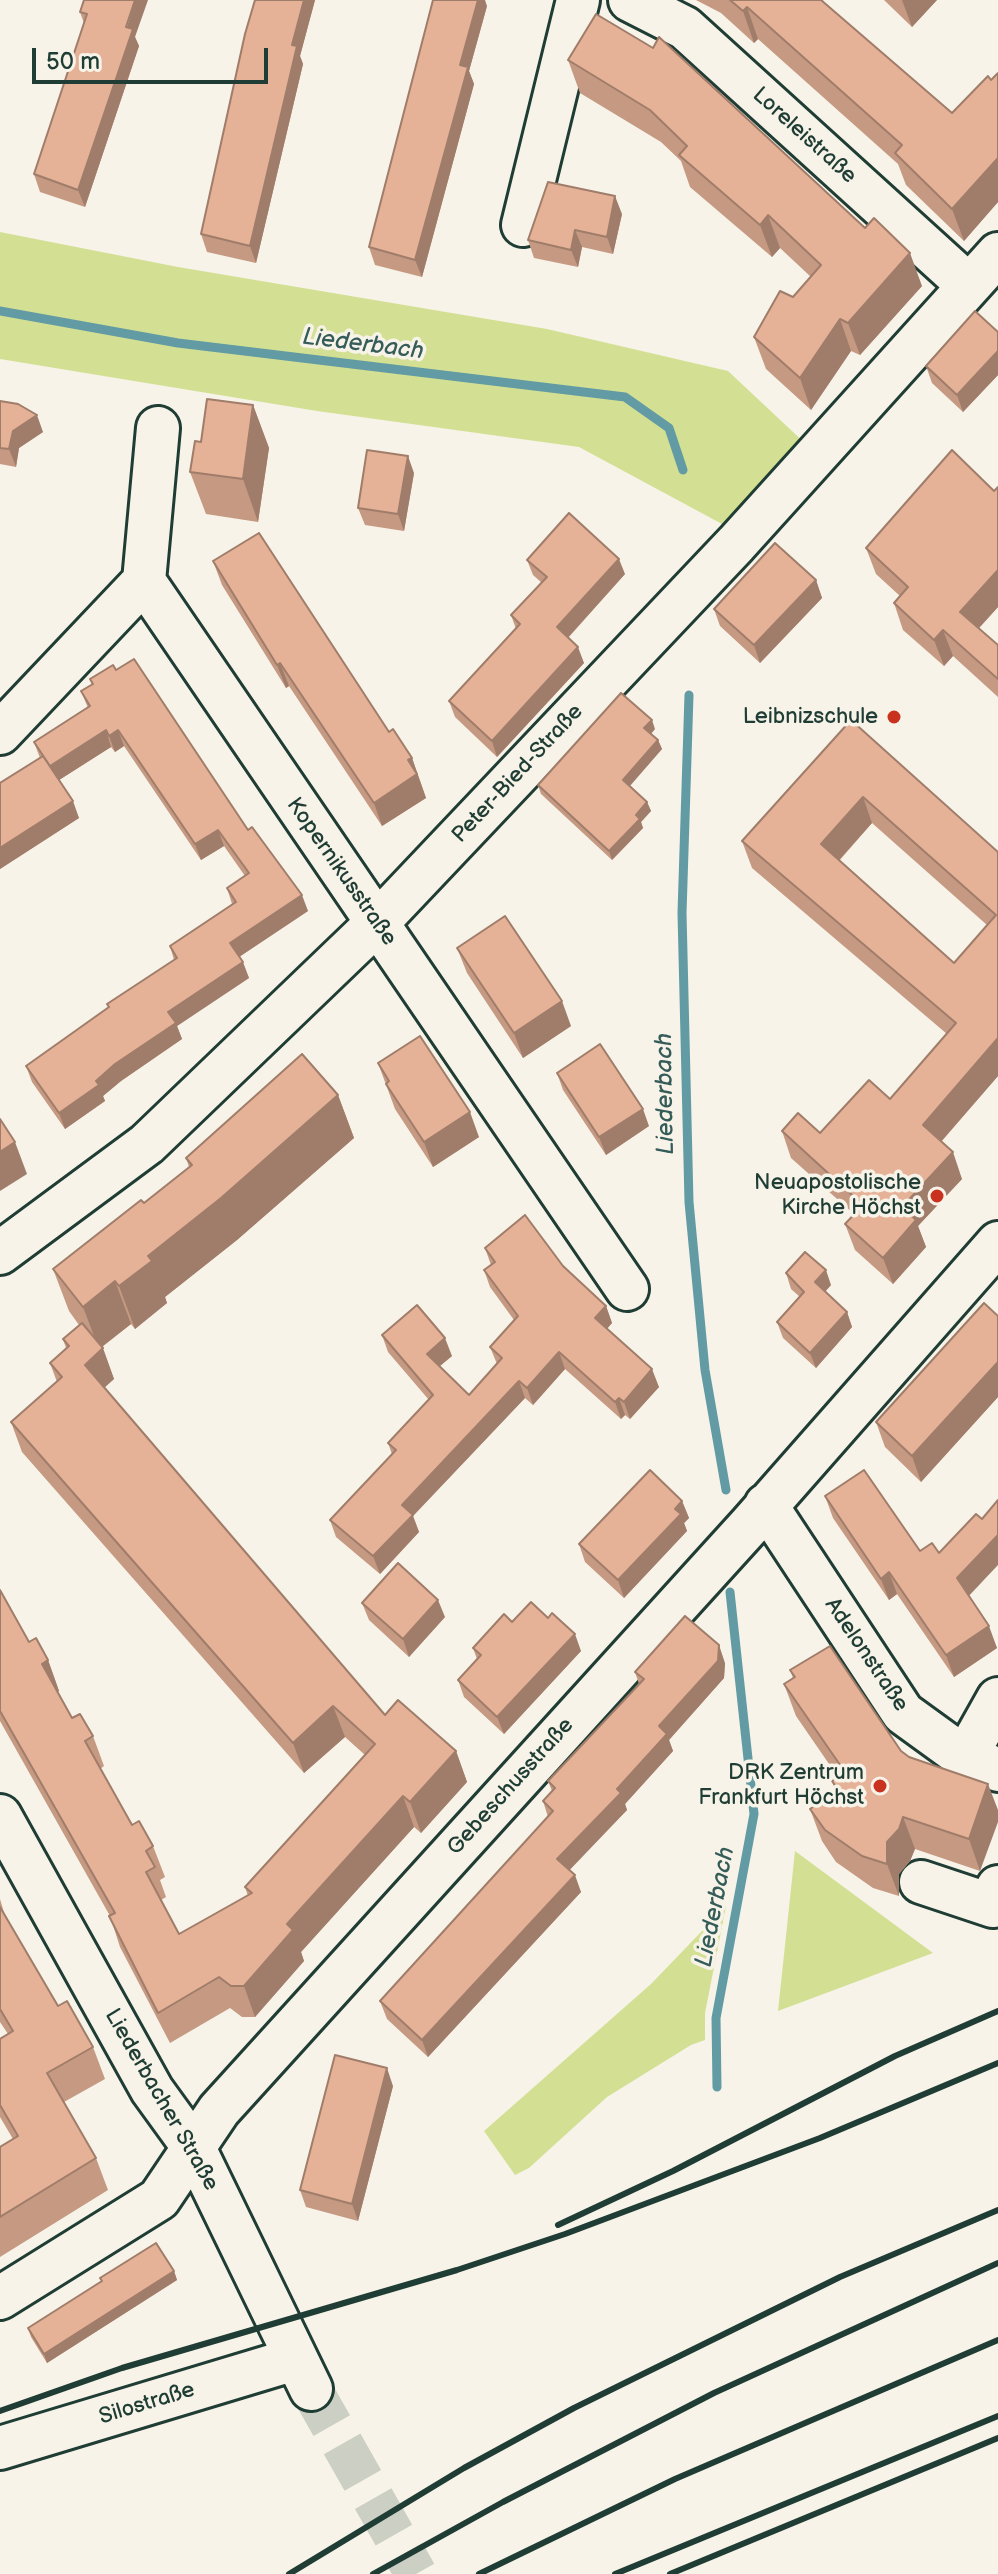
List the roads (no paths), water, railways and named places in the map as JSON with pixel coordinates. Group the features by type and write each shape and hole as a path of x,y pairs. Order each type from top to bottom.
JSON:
{"street":[{"path":"523,225 578,0"},
{"name":"Loreleistraße","path":"630,0 685,28 968,285"},
{"name":"Peter-Bied-Straße","path":"0,1253 147,1144 377,923 736,544 998,254"},
{"path":"0,733 144,581 158,428"},
{"name":"Kopernikusstraße","path":"144,581 627,1289"},
{"name":"Gebeschusstraße","path":"0,2298 159,2199 219,2110 766,1505 998,1243"},
{"name":"Adelonstraße","path":"766,1505 903,1713 982,1763"},
{"path":"819,1664 856,1642"},
{"path":"982,1763 998,1699"},
{"name":"Liederbacher Straße","path":"0,1816 152,2090 194,2148 303,2374"},
{"path":"921,1882 993,1906 998,1887"},
{"name":"Silostraße","path":"0,2448 303,2374"}],"waterway":[{"name":"Liederbach","path":"0,311 178,343 625,397 669,428 683,470"},
{"name":"Liederbach","path":"689,695 682,913 689,1202 705,1370 726,1490"},
{"name":"Liederbach","path":"717,2087 716,2018 754,1814 730,1592"}],"tunnel":[{"path":"311,2389 416,2574"}],"railway":[{"path":"558,2225 673,2171 895,2056 998,2011"},
{"path":"0,2411 122,2368 457,2270 565,2234 820,2138 998,2063"},
{"path":"289,2574 464,2468 574,2408 840,2277 998,2210"},
{"path":"373,2574 503,2502 714,2393 998,2263"},
{"path":"479,2574 675,2479 998,2340"},
{"path":"615,2574 998,2416"},
{"path":"670,2574 998,2438"}],"place":[{"name":"Leibnizschule","path":"894,717"},
{"name":"Neuapostolische Kirche Höchst","path":"937,1196"},
{"name":"DRK Zentrum Frankfurt Höchst","path":"880,1786"}]}
